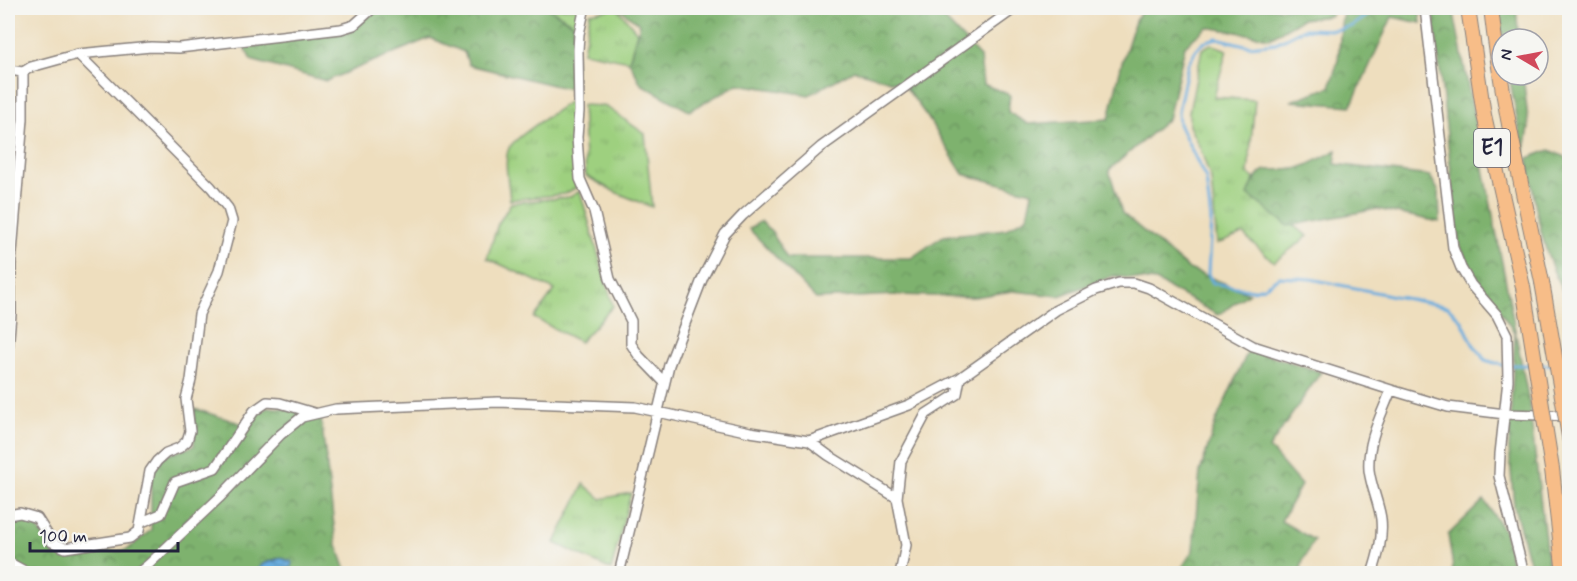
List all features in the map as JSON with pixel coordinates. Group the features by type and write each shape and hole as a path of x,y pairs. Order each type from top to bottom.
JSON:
{"highway":[{"name":"E1","path":"1468,8 1484,115 1523,287 1552,469 1564,573"},
{"name":"E1","path":"1491,8 1508,118 1542,282 1569,442"}],"street":[{"path":"8,70 22,72 78,54 151,47 179,48 341,29 354,25 373,8"},
{"path":"586,8 579,34 578,50 577,137 580,179 594,210 610,279 631,321 631,344 639,356 664,382"},
{"path":"619,573 664,382 712,257 725,234 821,147 1015,8"},
{"path":"1425,8 1453,248 1461,268 1497,315 1507,335 1508,380 1499,476 1524,573"},
{"path":"8,514 20,513 37,519 52,542 65,548 130,538 139,531 150,471 166,453 179,448 187,441 190,431 186,399 191,380 199,314 219,271 232,221 228,208 211,187 78,54"},
{"path":"8,350 11,266 23,119 22,72"},
{"path":"809,441 909,405 960,378 1056,310 1096,290 1119,283 1134,283 1149,288 1253,346 1448,407 1505,414 1569,416"},
{"path":"900,573 906,545 897,498 901,461 926,414 957,394 960,378"},
{"path":"1372,573 1381,540 1381,519 1369,471 1370,453 1376,425 1391,390"},
{"path":"142,522 161,514 175,482 215,468 254,411 267,402 280,403 314,413"},
{"path":"137,573 219,498 280,435 302,417 336,409 498,402 635,407 750,432 809,441 897,498"},
{"path":"8,562 30,573"}],"green space":[{"path":"377,8 548,8 574,24 575,86 565,88 469,65 464,52 430,38 326,81 251,60 245,48 292,39 351,32"},
{"path":"548,8 581,8 578,20 574,24"},
{"path":"617,8 637,32 629,61 583,52 590,13"},
{"path":"618,8 934,8 980,57 983,84 1010,95 1008,112 1028,124 1109,119 1121,66 1135,21 1143,8 1336,8 1330,16 1302,19 1270,38 1207,27 1185,46 1168,119 1109,170 1122,213 1189,269 1249,293 1218,315 1156,281 1113,276 1059,296 1013,291 974,297 896,295 816,299 749,229 761,221 773,234 787,258 911,258 943,236 1006,229 1027,217 1032,192 963,174 904,85 854,70 809,95 738,84 689,111 641,84 629,61 640,24"},
{"path":"1347,8 1419,8 1421,23 1392,17 1351,106 1291,101 1330,87 1338,60 1342,16"},
{"path":"1433,8 1453,8 1529,402 1549,573 1532,573 1514,506 1509,449 1515,333 1474,274 1459,244"},
{"path":"1497,8 1516,8 1518,27 1501,27"},
{"path":"1211,44 1227,50 1214,97 1255,100 1248,174 1254,178 1250,196 1308,236 1274,262 1243,234 1217,244 1211,179 1189,126 1189,112 1202,49"},
{"path":"1511,87 1524,87 1529,128 1524,155"},
{"path":"573,99 572,140 577,187 565,194 510,200 506,167 509,148 528,130"},
{"path":"582,105 605,106 645,134 652,207 615,192 586,176"},
{"path":"1337,150 1335,164 1430,176 1439,192 1440,222 1377,209 1288,226 1248,195 1261,172 1299,168"},
{"path":"1550,150 1569,159 1569,285 1562,290 1544,243 1528,158"},
{"path":"580,191 613,306 580,342 534,318 555,290 487,258 498,224 511,203 570,197"},
{"path":"1249,349 1321,372 1269,448 1301,485 1281,521 1314,540 1303,560 1300,573 1178,574 1193,550 1200,472 1216,421"},
{"path":"268,407 298,410 321,418 336,542 347,573 275,573 291,562 281,557 263,564 254,573 8,574 8,517 33,520 54,555 127,550 151,530 151,474 164,456 194,446 195,409 243,424"},
{"path":"584,484 601,499 631,493 611,570 555,543"},
{"path":"1484,500 1504,531 1514,573 1452,573 1448,535"}],"water":[{"path":"281,558 292,562 291,567 275,573 254,573 263,564"}],"waterway":[{"path":"1378,8 1352,26 1334,30 1304,29 1276,43 1249,46 1217,38 1203,42 1196,50 1188,64 1178,112 1179,124 1206,179 1211,220 1208,274 1213,283 1253,290 1264,287 1279,277 1311,279 1448,307 1462,321 1473,344 1485,360 1502,365 1532,365"},
{"path":"1539,365 1553,365"},
{"path":"1560,365 1570,365"}]}
